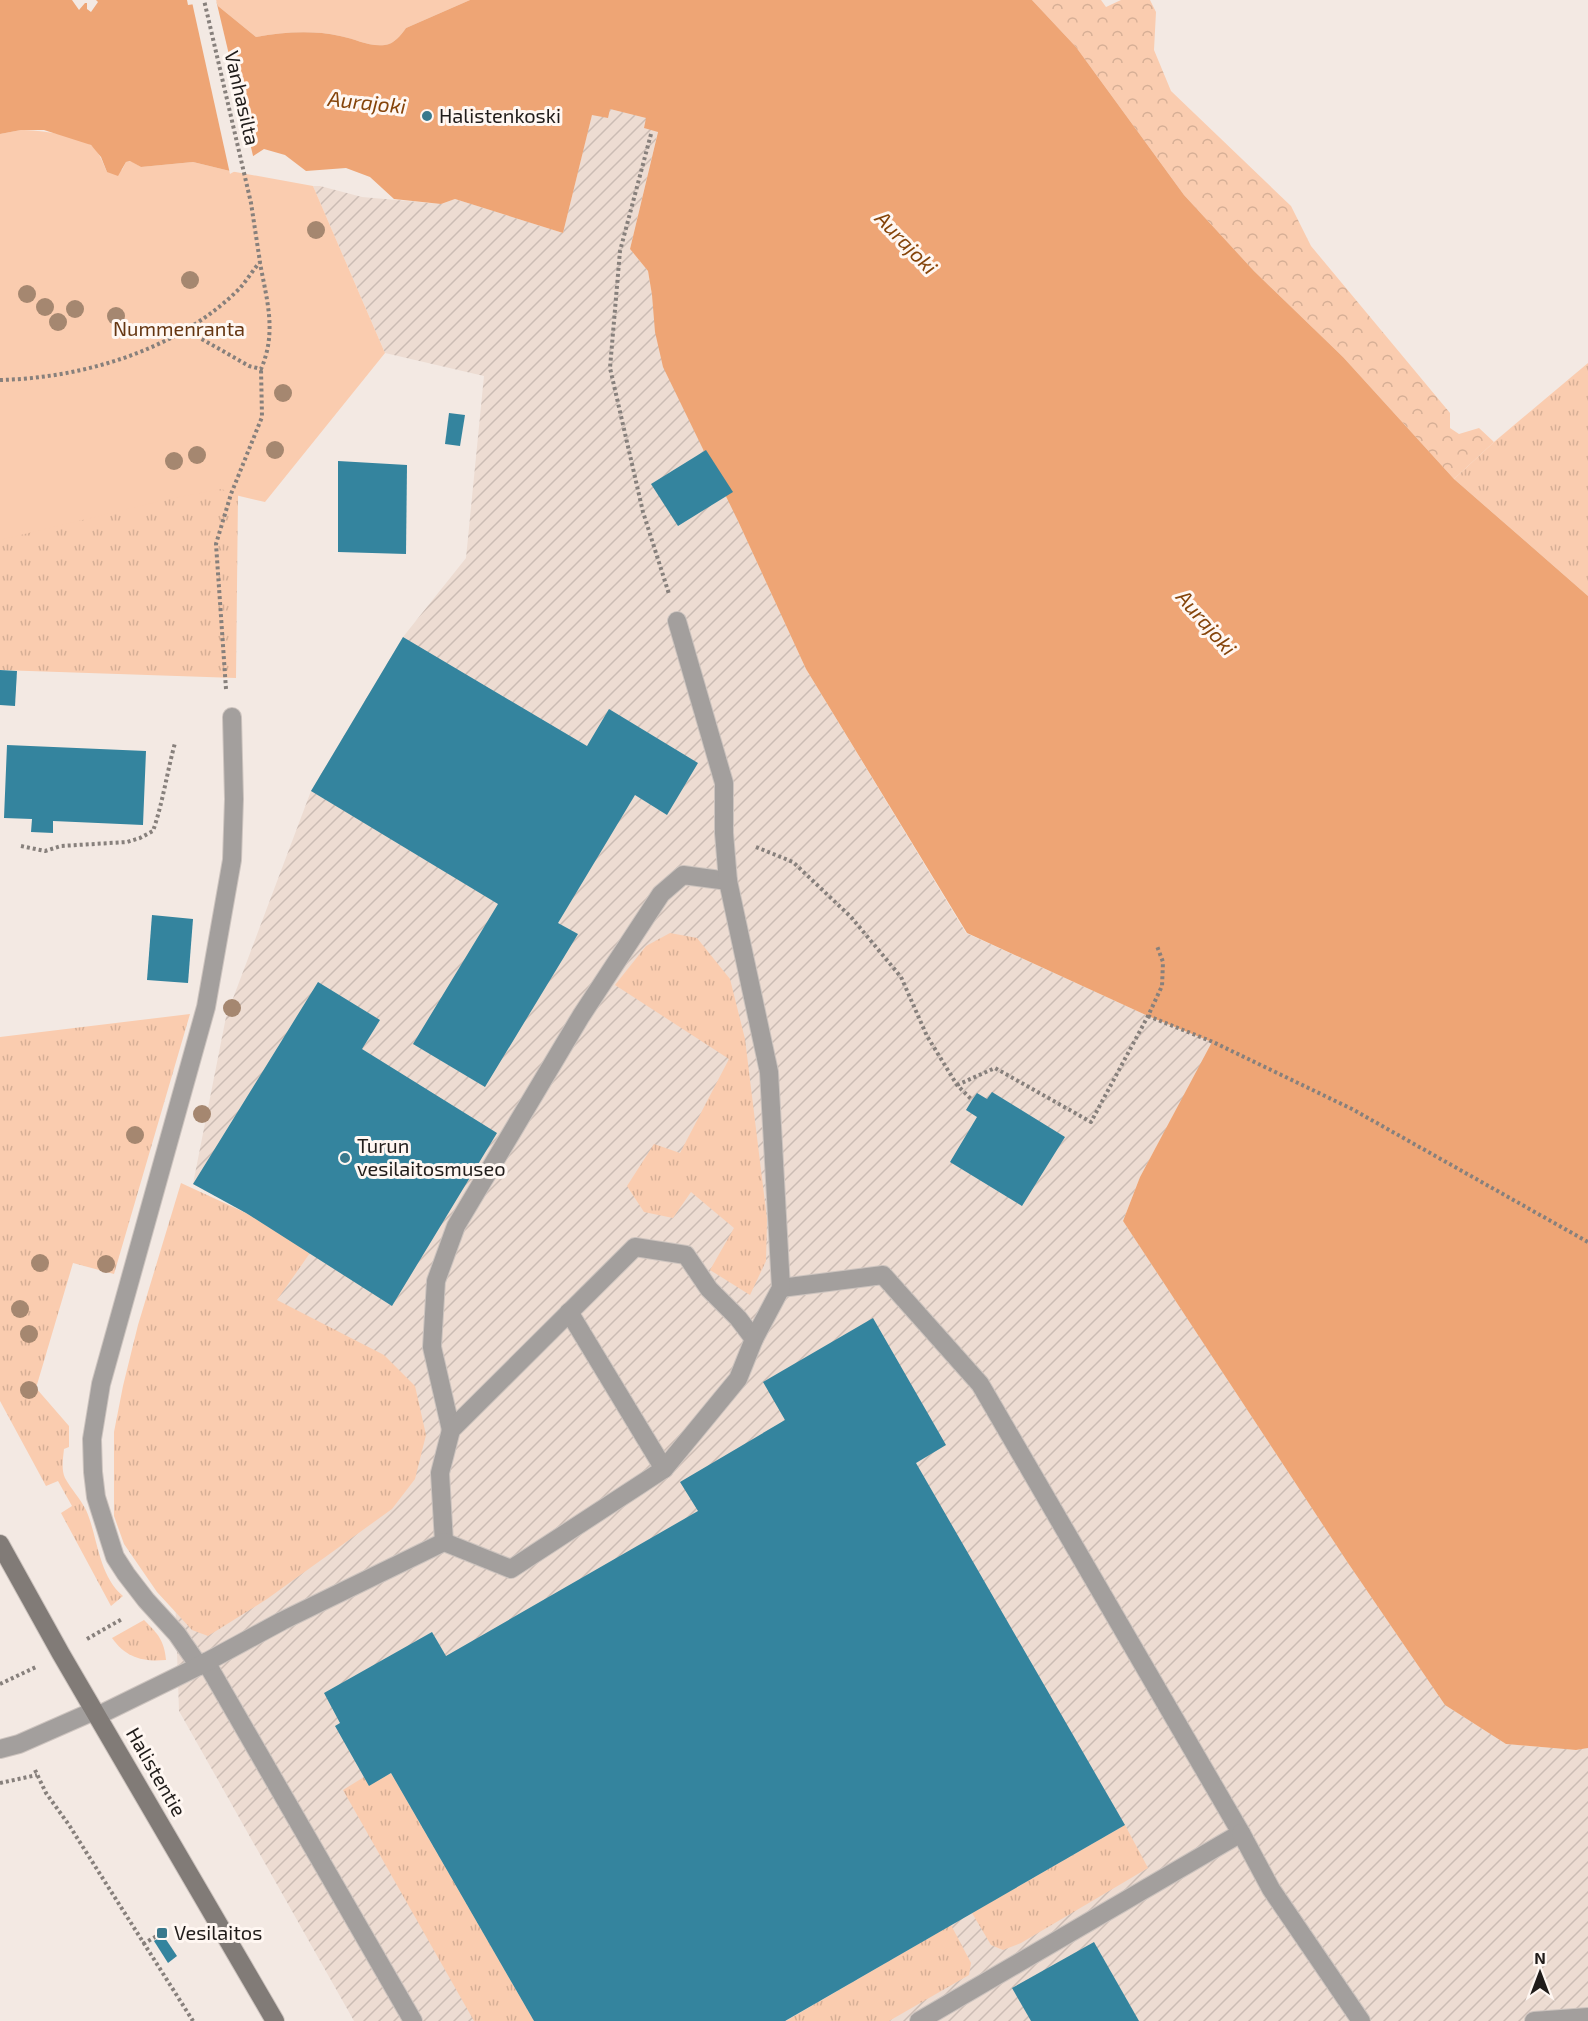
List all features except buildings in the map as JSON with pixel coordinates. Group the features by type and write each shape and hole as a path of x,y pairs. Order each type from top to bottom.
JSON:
{"street":[{"path":"0,1749 19,1744 96,1713 202,1664 282,1621 444,1542 511,1569 664,1469 738,1379 754,1339 782,1288 769,1072 728,881 724,833 724,783 677,621"},
{"path":"232,717 234,799 232,860 206,1007 101,1384 92,1439 96,1497 115,1557 139,1591 202,1664 413,2021"},
{"path":"444,1542 440,1473 451,1430 432,1347 436,1281 456,1226 581,1016 662,894 683,875 728,881"},
{"path":"451,1430 635,1247 686,1255 709,1289 738,1318 754,1339"},
{"path":"782,1288 883,1275 980,1384 1241,1833 1271,1889 1361,2021"},
{"path":"569,1312 664,1469"},
{"name":"Halistentie","path":"0,1544 275,2021"},
{"path":"919,2021 1241,1833"},
{"path":"1534,2021 1588,2017"}],"path":[{"name":"Vanhasilta","path":"204,0 251,203 271,335 268,353 261,369 262,417 231,494 216,544 224,681 232,717"},
{"path":"651,135 620,251 610,368 643,512 677,621"},
{"path":"0,380 42,378 91,368 134,353 186,330 211,313 240,287 260,262"},
{"path":"186,330 249,366 261,369"},
{"path":"21,846 45,851 61,846 127,842 153,831 175,743"},
{"path":"724,833 793,862 851,917 901,977 927,1036 957,1085 972,1100"},
{"path":"957,1085 994,1068 1091,1122 1162,986 1163,962 1157,946"},
{"path":"1148,1016 1213,1042 1352,1109 1588,1242"},
{"path":"107,1628 119,1622"},
{"path":"0,1684 30,1670"},
{"path":"33,1765 46,1793 193,2021"},
{"path":"0,1783 37,1775"},
{"path":"143,1944 162,1933"}],"shaded area":[{"path":"610,109 646,118 658,131 630,249 648,271 652,295 738,521 806,669 966,933 1148,1016 1213,1042 1140,1177 1123,1221 1348,1563 1445,1705 1506,1744 1576,1750 1588,1748 1588,2021 354,2021 179,1711 170,1449 246,1213 193,1184 226,1017 311,791 403,637 466,558 484,376 385,353 313,186 362,197 441,204 455,199 563,233 592,114"}],"green space":[{"path":"216,0 470,0 406,28 391,43 379,45 309,32 256,37 218,6"},
{"path":"1032,0 1101,0 1106,7 1121,0 1150,0 1156,12 1154,50 1171,91 1291,206 1311,246 1450,413 1450,428 1459,434 1479,428 1494,442 1454,479 1343,357 1254,271 1184,195 1076,47"},
{"name":"Nummenranta","path":"21,130 59,134 79,139 93,147 107,172 122,170 126,162 131,161 141,167 193,162 313,186 385,353 265,502 231,494 222,489 173,498 0,540 0,134"},
{"path":"1588,363 1588,596 1454,479"},
{"path":"86,378 231,494 238,495 236,678 0,670 0,394"},
{"path":"670,933 697,938 730,979 745,1039 767,1219 766,1261 750,1295 710,1270 734,1228 691,1192 673,1218 644,1212 627,1186 654,1144 680,1153 729,1059 615,985 646,946"},
{"path":"190,1014 114,1274 73,1263 36,1388 69,1426 69,1447 64,1449 63,1456 64,1475 86,1510 103,1567 123,1596 111,1606 61,1513 72,1506 58,1481 46,1486 0,1401 0,1037"},
{"path":"181,1183 246,1213 310,1253 277,1300 384,1355 415,1386 426,1435 415,1479 392,1509 267,1599 208,1636 192,1630 157,1592 124,1544 114,1516 114,1432 123,1386 138,1325"},
{"path":"144,1620 160,1638 166,1660 136,1657 123,1650 112,1638"},
{"path":"391,1773 534,2021 474,2021 343,1790 364,1777 369,1785"},
{"path":"1125,1825 1148,1868 1021,1943 1003,1950 991,1945 972,1913"},
{"path":"951,1925 971,1963 969,1975 889,2021 786,2021"}],"water":[{"name":"Aurajoki","path":"0,0 72,0 79,10 87,3 87,9 91,12 98,2 96,0 187,0 188,5 216,1 218,6 256,37 309,32 340,36 368,44 385,45 400,36 406,28 470,0 1032,0 1076,47 1184,195 1254,271 1343,357 1454,479 1588,596 1588,1748 1576,1750 1506,1744 1445,1705 1348,1563 1123,1221 1140,1177 1212,1042 1148,1016 967,933 806,669 738,521 663,367 655,332 648,271 630,249 658,132 644,128 646,118 610,109 608,118 592,115 563,233 455,199 441,204 394,199 370,177 346,168 306,171 285,155 264,149 230,171 193,162 141,167 130,161 126,162 118,176 107,172 101,157 91,145 44,130 21,130 0,134"}],"pier":[{"path":"216,0 254,160 230,174 192,2"}],"place":[{"name":"Halistenkoski","path":"427,116"},
{"name":"Turun vesilaitosmuseo","path":"345,1158"},
{"name":"Vesilaitos","path":"162,1933"}]}
